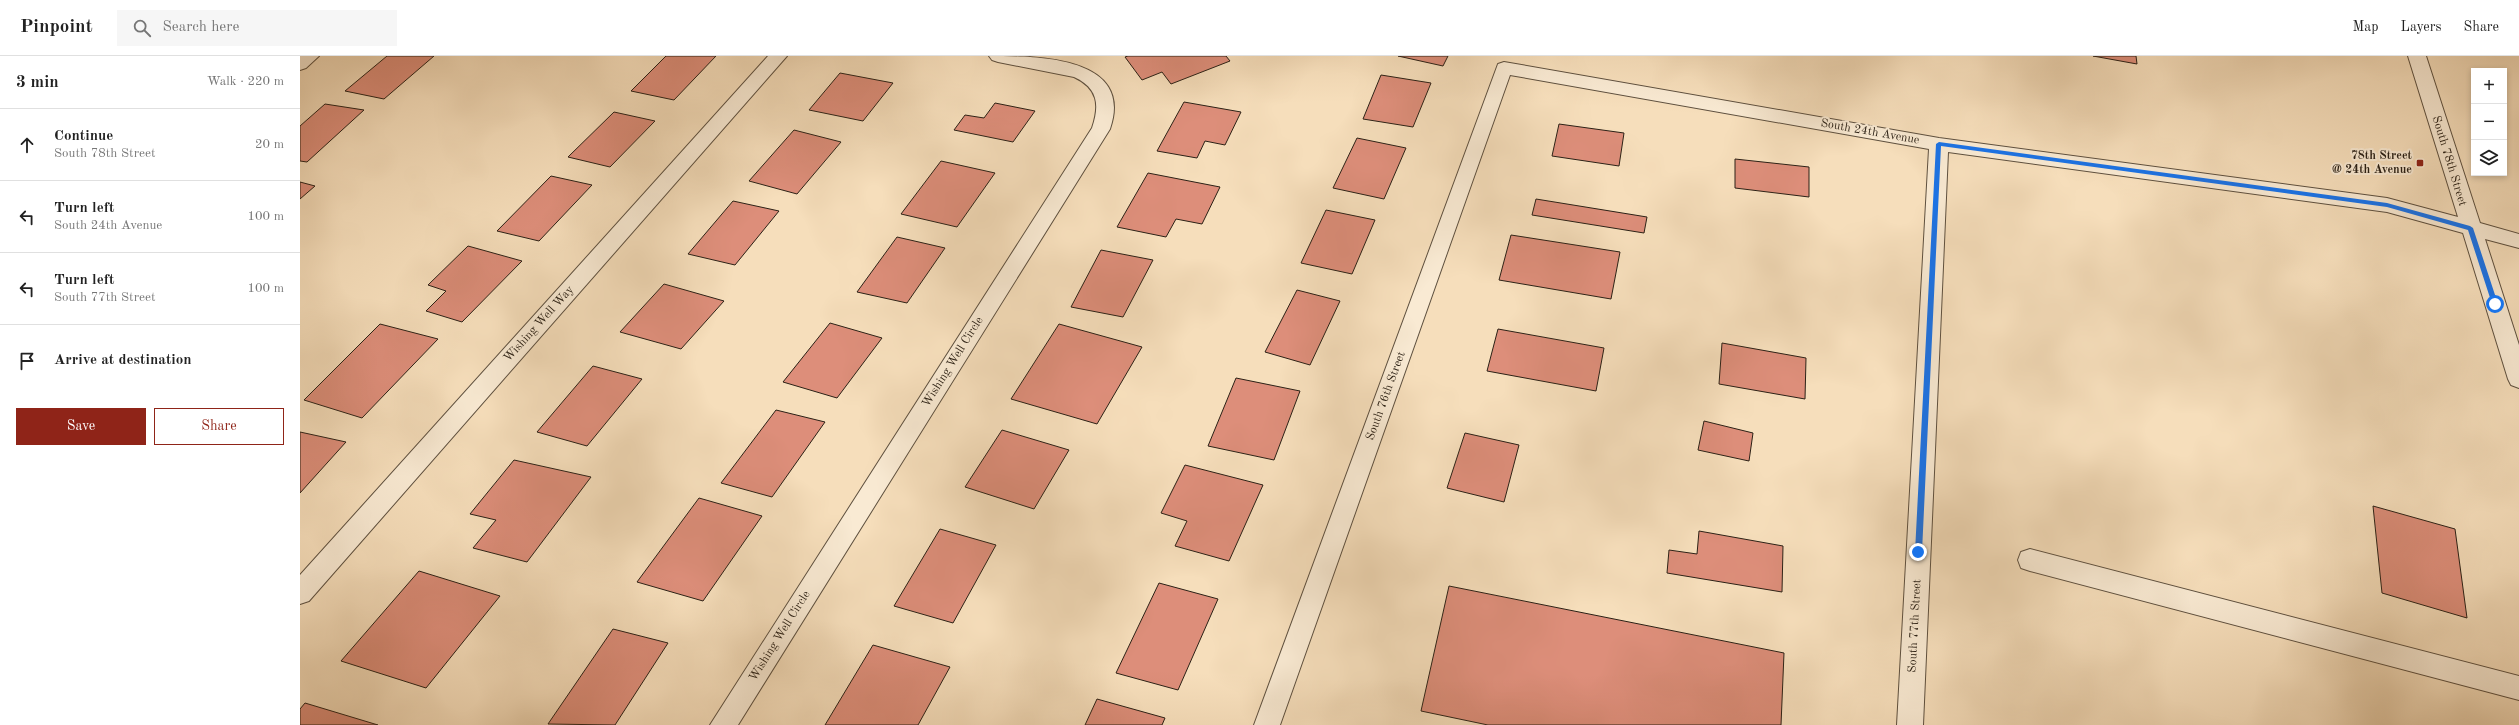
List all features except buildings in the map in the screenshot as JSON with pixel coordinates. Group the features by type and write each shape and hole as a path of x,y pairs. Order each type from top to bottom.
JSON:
{"street":[{"path":"300,64 310,56"},
{"name":"Wishing Well Way","path":"300,593 778,56"},
{"name":"Wishing Well Circle","path":"723,725 1097,135 1106,118 1108,110 1103,91 1090,76 1079,72 998,56"},
{"name":"South 78th Street","path":"2417,56 2470,228 2519,379"},
{"name":"South 24th Avenue","path":"1504,68 1939,144 2387,205 2519,241"},
{"name":"South 76th Street","path":"1267,725 1504,68"},
{"name":"South 77th Street","path":"1910,725 1939,144"},
{"path":"2030,560 2519,688"}],"place":[{"name":"78th Street @ 24th Avenue","path":"2420,163"}],"route":[{"path":"1918,552 1939,144 2387,205 2470,228 2495,304"}]}
